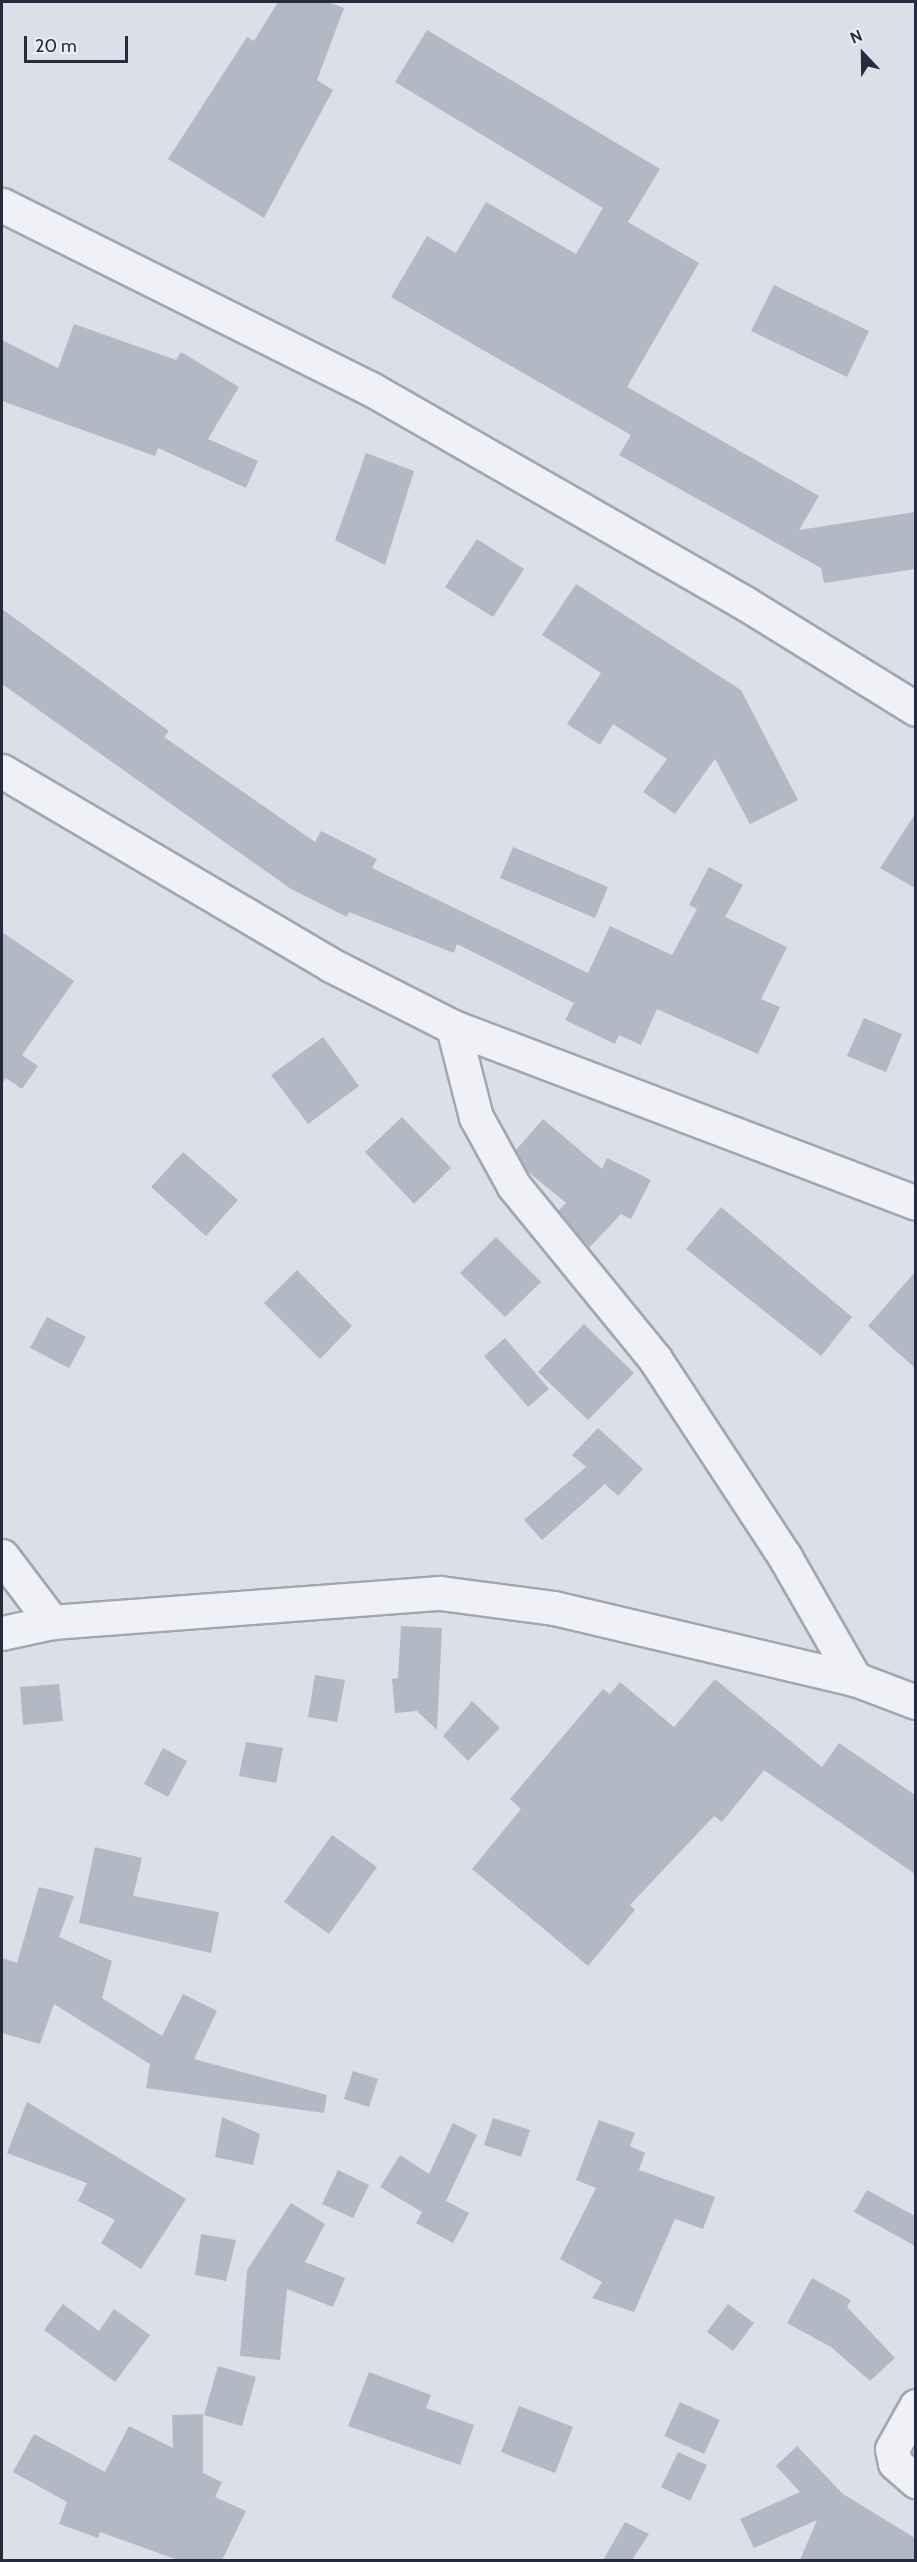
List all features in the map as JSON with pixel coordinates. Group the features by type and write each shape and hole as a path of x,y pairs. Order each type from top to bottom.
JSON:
{"street":[{"path":"2,205 371,389 743,602 915,709"},
{"path":"2,771 331,965 453,1027 915,1203"},
{"path":"453,1027 476,1117 514,1185 655,1359 785,1557 855,1678"},
{"path":"2,1556 52,1622"},
{"path":"2,1633 52,1622 440,1593 554,1608 855,1678 915,1702"},
{"path":"915,2406 892,2449 895,2463 915,2481"}],"building":[{"path":"278,2 328,2 344,8 317,80 333,90 264,218 168,159 247,37 254,41"},
{"path":"427,30 660,169 628,222 699,263 627,387 819,496 799,530 915,512 915,569 824,583 821,568 619,455 631,435 391,297 427,236 456,253 486,202 576,254 603,208 395,82"},
{"path":"774,285 869,331 847,377 751,331"},
{"path":"74,324 176,360 181,352 239,387 208,439 258,461 246,488 158,448 155,456 2,401 2,340 58,368"},
{"path":"366,453 414,471 385,565 335,540"},
{"path":"477,539 524,569 493,617 445,587"},
{"path":"576,584 741,690 798,800 750,824 715,759 675,814 643,792 667,759 613,724 600,745 567,724 601,673 542,635"},
{"path":"2,609 169,731 164,737 315,842 321,831 377,859 372,868 588,973 610,926 672,955 697,909 689,905 709,867 743,885 725,917 787,947 761,999 780,1007 758,1054 657,1009 641,1045 619,1035 615,1044 565,1020 574,1003 457,944 454,953 349,912 347,917 291,889 2,684"},
{"path":"915,814 915,888 880,868"},
{"path":"513,847 608,887 595,918 500,878"},
{"path":"2,932 74,981 22,1055 38,1066 22,1089 6,1078 2,1084"},
{"path":"864,1018 902,1034 886,1072 847,1056"},
{"path":"323,1037 359,1086 308,1124 271,1075"},
{"path":"402,1117 451,1168 414,1204 365,1152"},
{"path":"543,1119 602,1169 607,1158 651,1180 631,1219 621,1214 589,1248 558,1211 566,1203 527,1171 516,1150"},
{"path":"183,1152 238,1200 206,1236 151,1187"},
{"path":"721,1207 852,1317 821,1356 686,1249"},
{"path":"496,1237 541,1282 505,1317 460,1273"},
{"path":"297,1270 352,1326 320,1359 264,1303"},
{"path":"915,1272 915,1368 868,1326"},
{"path":"47,1317 86,1337 69,1368 30,1348"},
{"path":"584,1324 634,1373 588,1420 538,1372"},
{"path":"505,1338 549,1389 528,1407 484,1356"},
{"path":"598,1428 643,1469 618,1496 605,1484 542,1540 524,1520 586,1467 572,1455"},
{"path":"401,1626 442,1628 437,1730 417,1711 395,1713 392,1679 398,1678"},
{"path":"315,1675 345,1680 337,1722 308,1717"},
{"path":"715,1679 822,1767 839,1743 915,1795 915,1874 764,1770 722,1822 714,1816 630,1905 635,1910 588,1966 472,1869 521,1809 510,1799 603,1689 610,1694 620,1682 674,1727"},
{"path":"59,1684 63,1721 23,1725 20,1687"},
{"path":"472,1701 500,1728 468,1761 443,1736"},
{"path":"246,1742 283,1748 276,1783 239,1776"},
{"path":"163,1748 187,1761 168,1797 144,1784"},
{"path":"332,1835 377,1867 329,1934 284,1902"},
{"path":"95,1847 142,1858 133,1896 219,1912 211,1953 79,1923"},
{"path":"39,1887 74,1896 59,1937 112,1961 102,1998 162,2036 183,1994 217,2011 194,2059 327,2095 324,2113 146,2088 150,2064 54,2004 40,2044 2,2033 2,1958 17,1963"},
{"path":"353,2071 378,2079 369,2107 344,2099"},
{"path":"27,2102 186,2199 141,2269 101,2243 115,2220 78,2201 87,2183 7,2153"},
{"path":"222,2117 260,2134 253,2165 215,2157"},
{"path":"493,2118 530,2130 521,2157 484,2145"},
{"path":"599,2120 635,2133 630,2146 645,2153 639,2170 715,2197 703,2229 675,2219 634,2312 592,2298 602,2282 560,2259 596,2188 576,2180"},
{"path":"453,2123 477,2135 446,2201 469,2213 453,2243 416,2223 422,2212 380,2187 400,2155 429,2174"},
{"path":"338,2170 369,2185 353,2218 322,2204"},
{"path":"867,2190 915,2216 915,2246 854,2212"},
{"path":"291,2203 325,2224 305,2262 345,2278 333,2307 287,2289 280,2360 240,2356 247,2270"},
{"path":"201,2234 236,2240 226,2281 195,2275"},
{"path":"812,2278 851,2300 847,2307 895,2358 870,2381 831,2347 787,2323"},
{"path":"63,2304 99,2331 114,2309 150,2335 115,2382 44,2330"},
{"path":"728,2304 754,2323 733,2351 707,2332"},
{"path":"218,2366 256,2377 242,2426 204,2415"},
{"path":"369,2372 431,2395 426,2408 474,2425 460,2465 348,2426"},
{"path":"680,2402 720,2420 704,2454 664,2436"},
{"path":"519,2406 573,2427 555,2473 501,2452"},
{"path":"203,2414 203,2473 222,2482 215,2497 246,2511 222,2560 178,2560 100,2532 98,2538 59,2524 67,2502 13,2472 34,2434 105,2472 129,2426 173,2448 172,2415"},
{"path":"797,2446 843,2494 915,2538 915,2560 800,2560 817,2520 754,2548 740,2519 800,2492 776,2466"},
{"path":"678,2452 707,2465 690,2501 661,2487"},
{"path":"625,2522 649,2534 632,2560 603,2560"}]}
